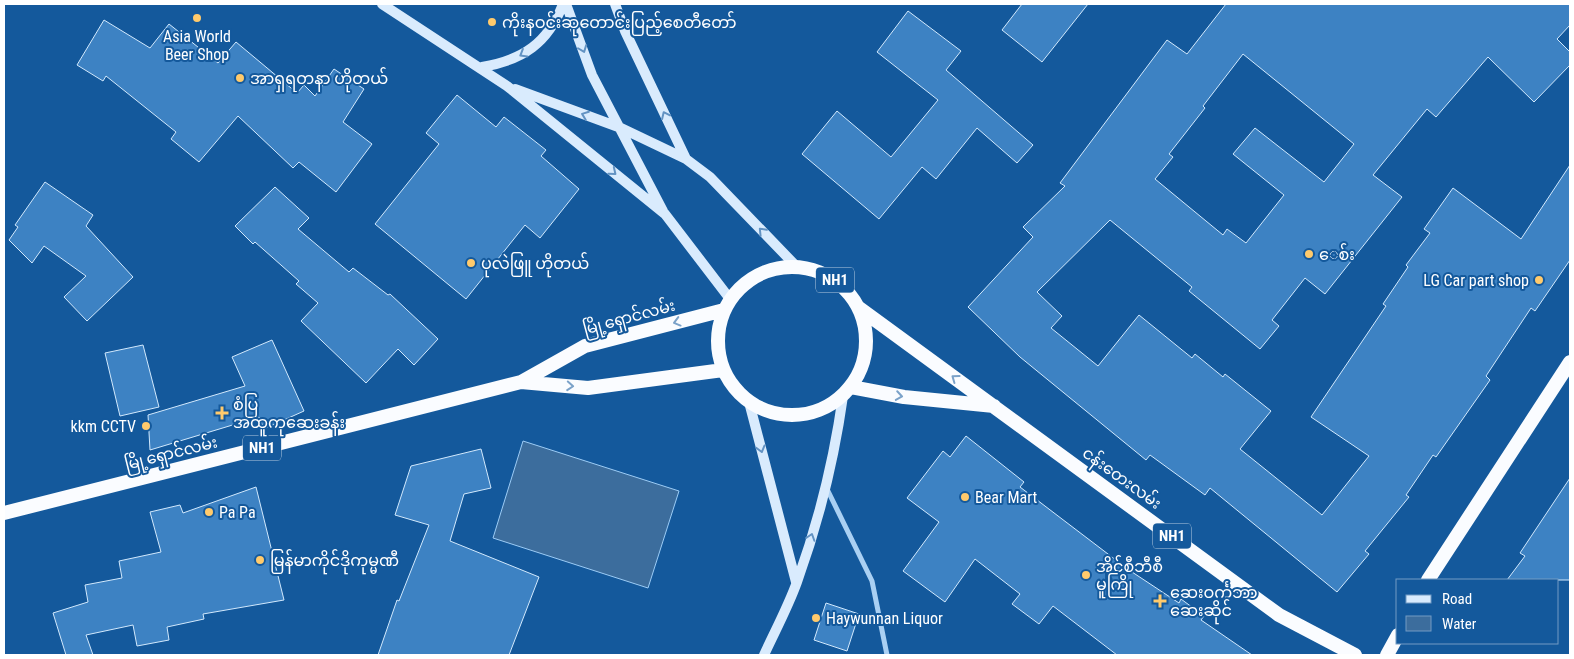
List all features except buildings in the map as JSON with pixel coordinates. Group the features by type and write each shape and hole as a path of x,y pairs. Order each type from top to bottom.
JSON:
{"highway":[{"name":"NH1","path":"727,305 743,284 759,274 777,268 796,266 813,269 830,276 844,287 859,308 867,335 864,363 847,392"},
{"path":"727,305 718,337 718,351 724,370 734,388 749,402 780,415 814,413 847,392 995,406"},
{"name":"မြို့ရှောင်လမ်း","path":"4,514 521,382 585,346 727,305"},
{"name":"ငန်းတေးလမ်း","path":"859,308 1279,615 1355,655"},
{"path":"1429,579 1570,362"},
{"name":"မြို့ရှောင်လမ်း","path":"521,382 588,388 724,370"},
{"path":"1387,655 1396,639"}],"main road":[{"path":"382,4 482,67 665,214"},
{"path":"482,67 504,64 525,54 542,40 552,28 564,4"},
{"path":"564,4 592,75 665,214 727,305"},
{"path":"615,4 625,32 686,159"},
{"path":"507,86 621,128 686,159 710,177 796,266"},
{"path":"764,655 796,583 827,489 847,392"},
{"path":"749,402 796,583"}],"street":[{"path":"827,489 872,582 887,655"}],"water":[{"path":"523,441 679,491 648,588 493,538"}],"place":[{"name":"Asia World Beer Shop","path":"197,18"},
{"name":"ကိုးနဝင်းဆုတောင်းပြည့်စေတီတော်","path":"492,22"},
{"name":"အာရှရတနာ ဟိုတယ်","path":"240,78"},
{"name":"ေစ်း","path":"1309,254"},
{"name":"ပုလဲဖြူ ဟိုတယ်","path":"471,263"},
{"name":"LG Car part shop","path":"1539,280"},
{"name":"စံပြ အထူကုဆေးခန်း","path":"222,413"},
{"name":"kkm CCTV","path":"146,426"},
{"name":"Bear Mart","path":"965,497"},
{"name":"Pa Pa","path":"209,512"},
{"name":"မြန်မာကိုင်ဒိုကုမ္မဏီ","path":"260,560"},
{"name":"အိုင်စီဘီစီ မူကြို","path":"1086,575"},
{"name":"ဆေးဝင်္ကဘာ ဆေးဆိုင်","path":"1160,601"},
{"name":"Haywunnan Liquor","path":"816,618"}]}
